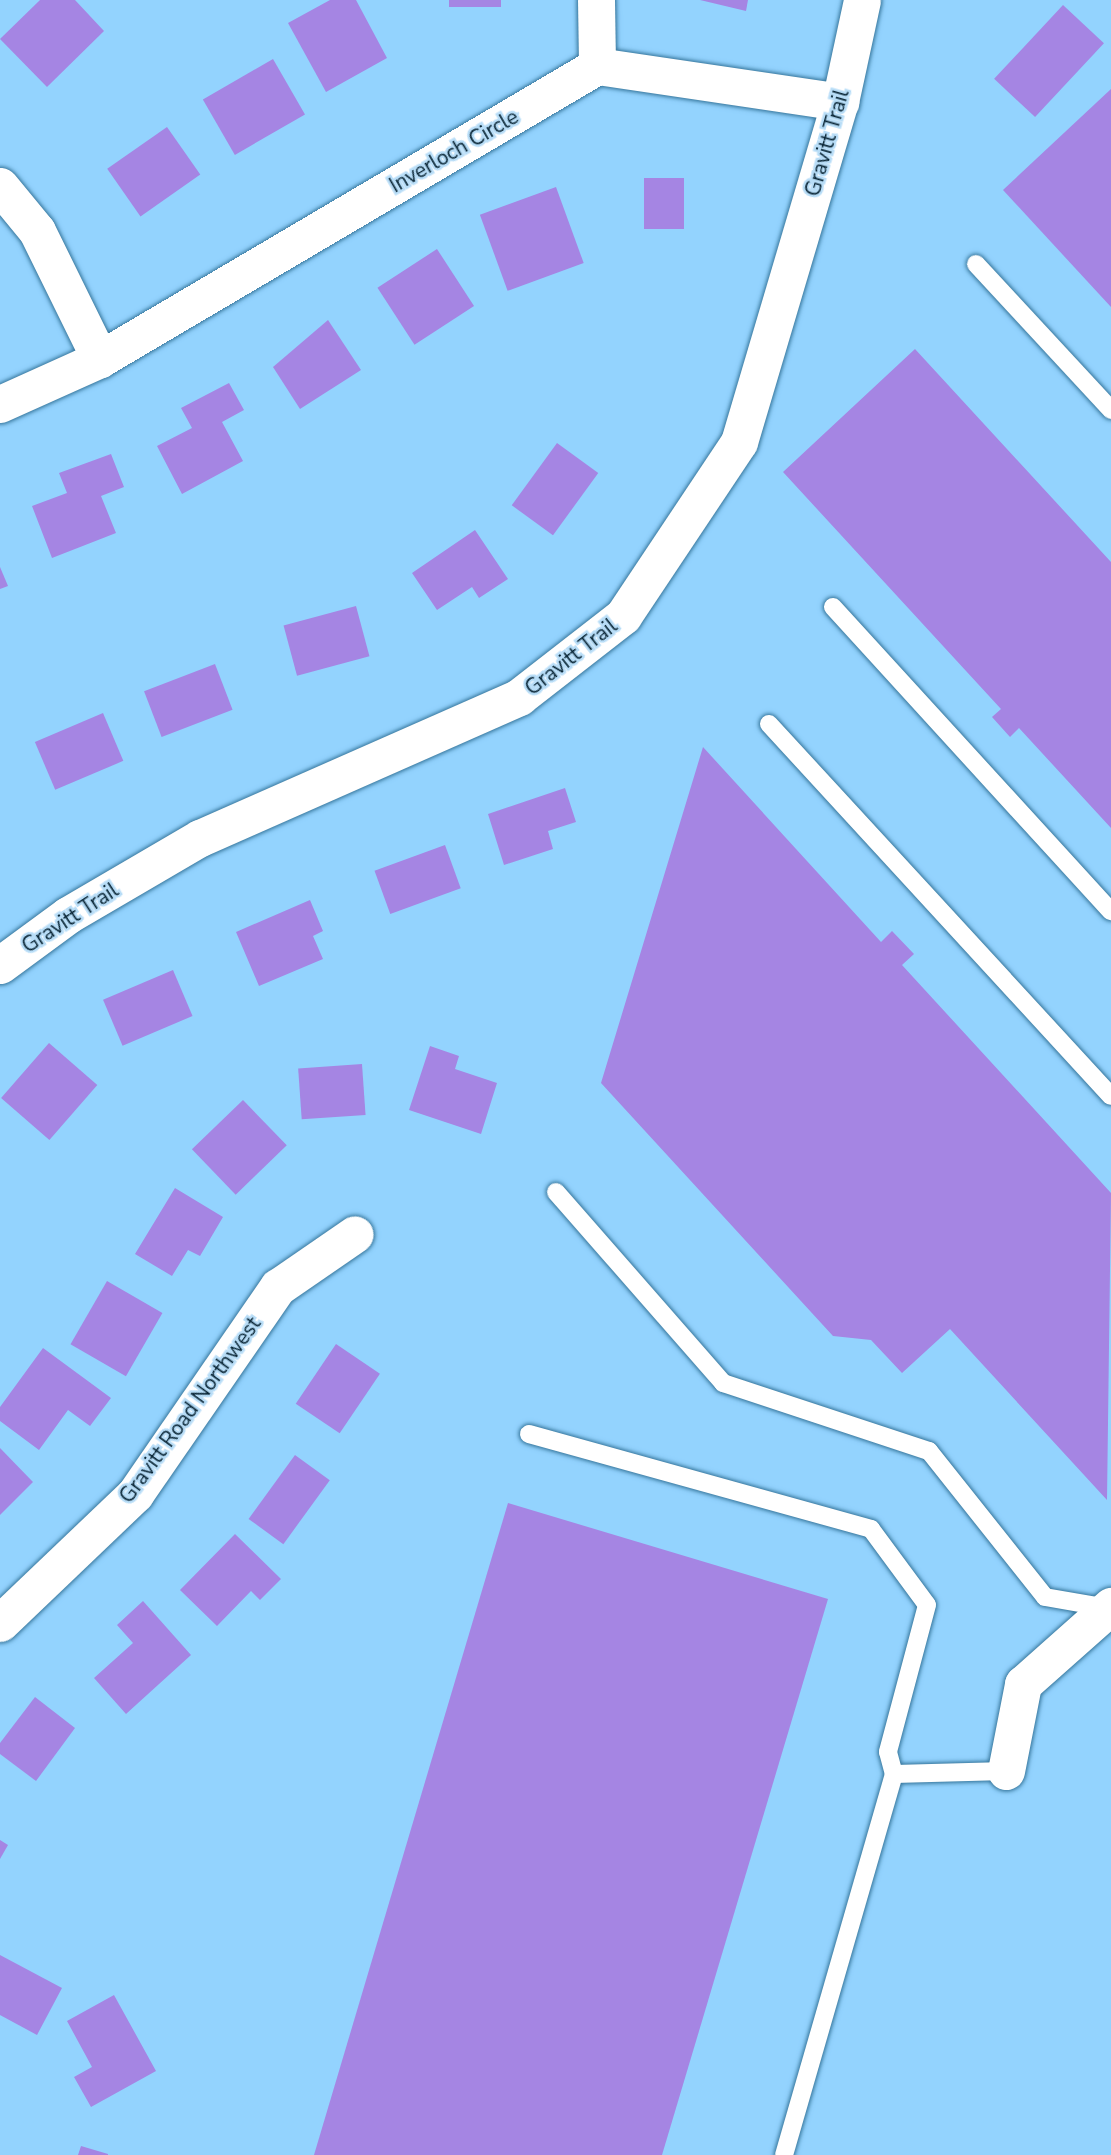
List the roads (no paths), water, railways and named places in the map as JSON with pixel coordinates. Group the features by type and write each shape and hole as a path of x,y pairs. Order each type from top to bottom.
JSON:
{"street":[{"path":"596,0 597,66 840,102"},
{"name":"Gravitt Trail","path":"0,965 68,915 200,838 519,697 623,616 739,443 840,102 862,0"},
{"name":"Inverloch Circle","path":"0,404 100,359 597,66"},
{"path":"0,186 37,231 100,359"},
{"name":"Gravitt Road Northwest","path":"0,1623 135,1494 278,1287 355,1234"},
{"path":"1006,1771 1023,1684 1110,1607"}],"lane":[{"path":"976,264 1111,410"},
{"path":"833,607 1111,911"},
{"path":"769,724 1111,1096"},
{"path":"556,1192 723,1383 929,1451 1045,1597 1110,1607"},
{"path":"529,1434 871,1529 926,1605 888,1752 894,1774 784,2155"},
{"path":"894,1774 1006,1771"}]}
